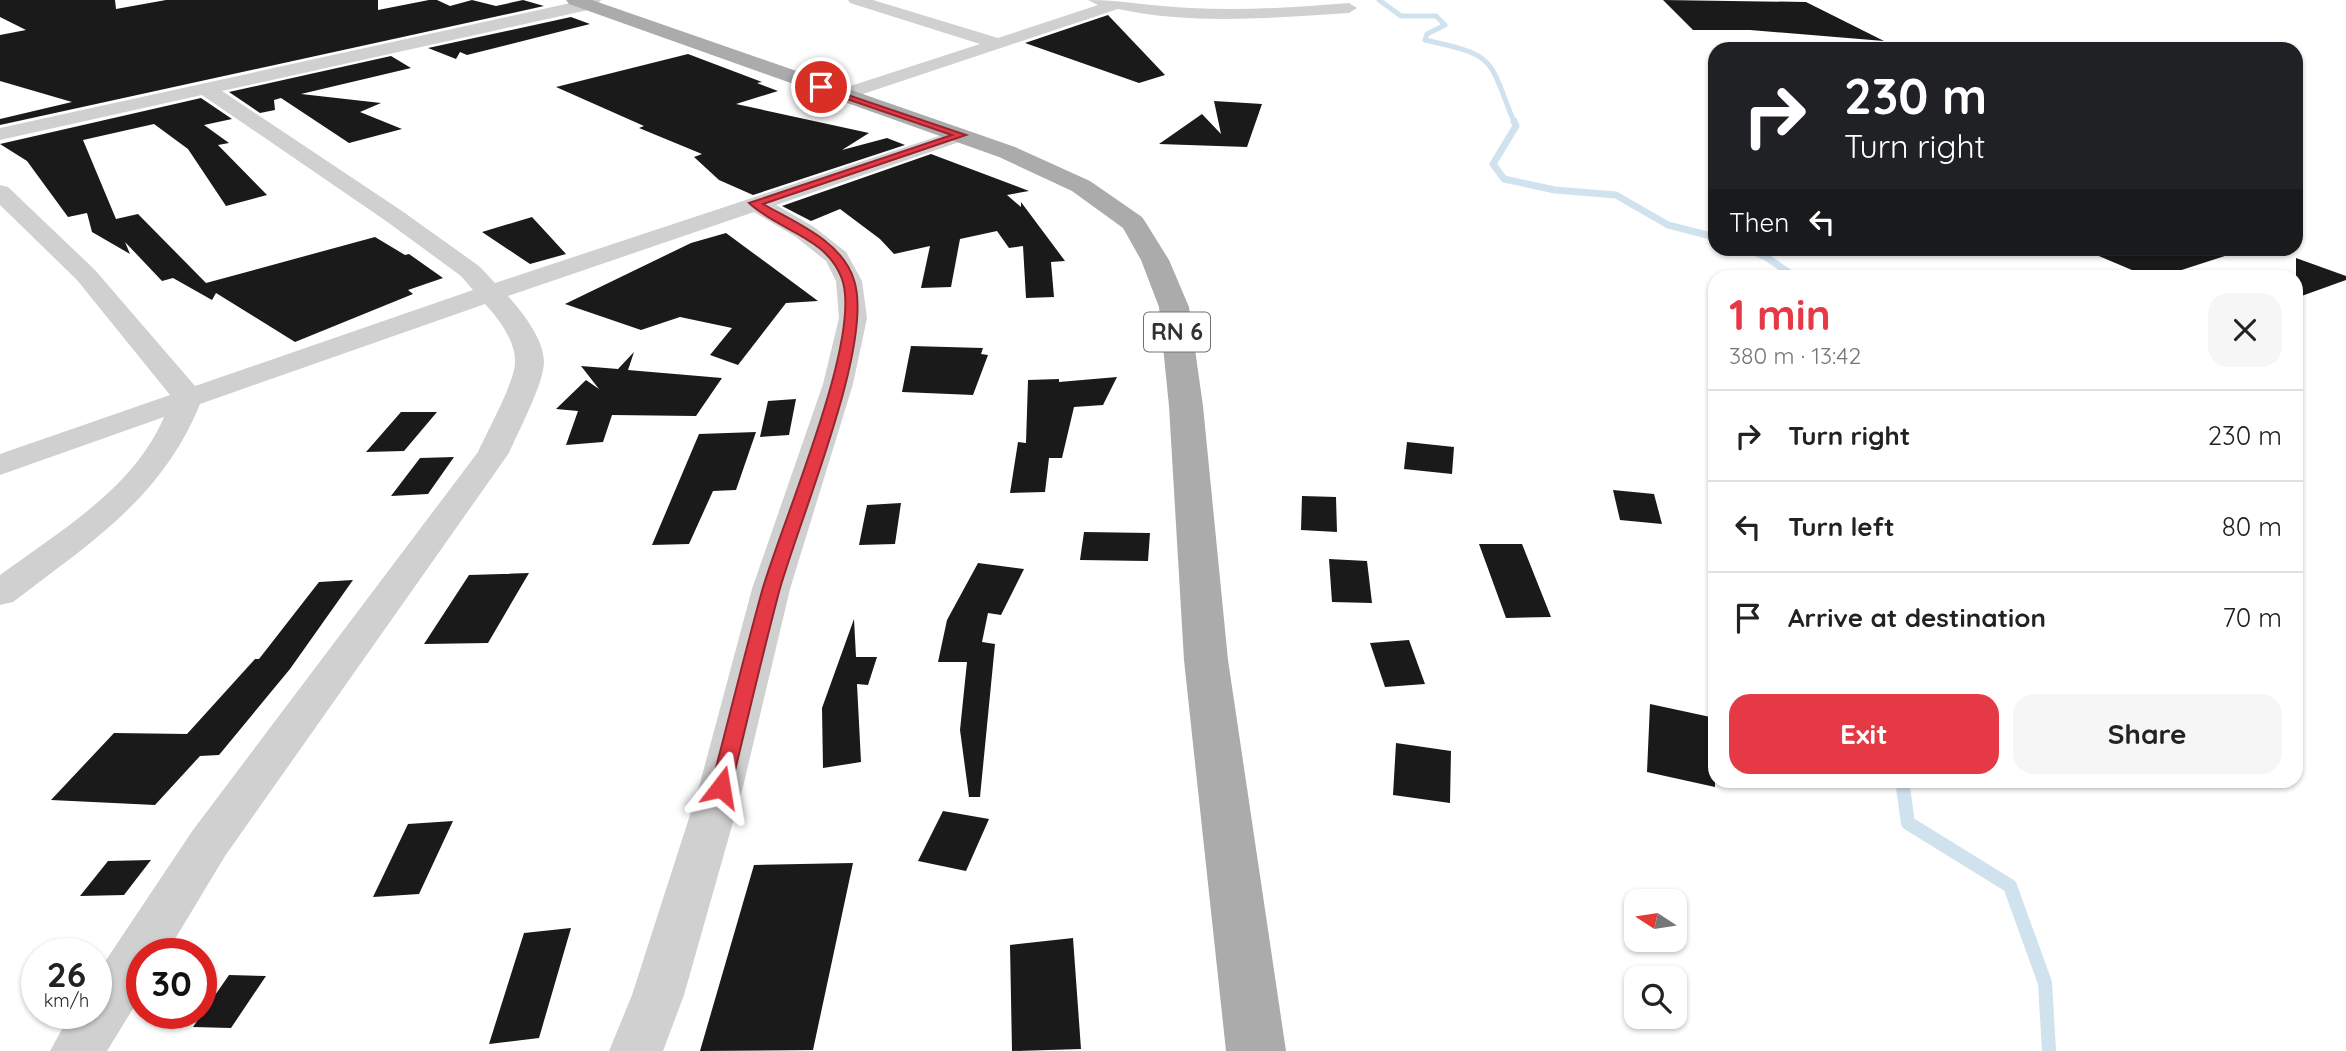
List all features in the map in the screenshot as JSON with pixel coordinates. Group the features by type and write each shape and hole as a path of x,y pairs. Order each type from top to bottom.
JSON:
{"main road":[{"name":"RN 6","path":"585,2 1007,152 1081,186 1133,223 1155,260 1174,307 1186,406 1206,660 1256,1051"}],"street":[{"path":"856,0 999,44"},
{"path":"1096,0 1153,12 1202,15 1349,8"},
{"path":"0,134 585,2"},
{"path":"842,94 1115,5"},
{"path":"77,1051 209,843 493,453 521,390 530,361 517,323 470,271 394,216 204,88"},
{"path":"0,466 188,397 961,135"},
{"path":"0,192 86,275 188,397"},
{"path":"636,1051 658,995 721,787 771,589 838,384 853,318 849,281 837,257 805,232 755,203"},
{"path":"0,593 128,492 170,438 188,397"}],"building":[{"path":"0,0 115,0 116,9 166,0 378,0 378,10 429,0 437,0 450,6 472,0 496,6 523,0 544,6 0,125 0,119 72,102 0,81 0,35 26,30 0,17"},
{"path":"1663,0 1806,2 1884,41 1750,30 1693,30"},
{"path":"1108,15 1165,75 1139,83 1025,43"},
{"path":"571,17 590,24 467,55 460,52 456,59 428,48"},
{"path":"688,54 762,82 757,83 778,91 736,104 869,133 842,150 887,138 905,145 753,195 719,180 694,157 702,154 639,128 644,126 556,87"},
{"path":"391,56 411,68 301,94 381,103 360,112 402,129 349,143 281,98 274,100 275,110 260,113 229,92"},
{"path":"201,98 232,119 204,125 229,143 218,145 267,195 226,206 188,149 154,124 83,140 116,219 138,214 206,283 375,237 405,255 409,254 443,278 408,290 413,294 295,342 216,293 212,300 173,278 162,281 125,242 130,254 92,232 87,213 68,217 27,161 0,144"},
{"path":"1214,101 1262,104 1247,147 1159,144 1202,114 1221,134"},
{"path":"931,154 1029,191 1007,195 1021,207 1021,202 1065,261 1051,262 1054,297 1026,298 1023,246 1009,248 997,231 960,239 951,287 921,288 930,246 894,254 880,239 840,209 811,221 782,206"},
{"path":"532,217 566,254 530,264 482,232"},
{"path":"726,233 818,301 786,303 738,365 710,355 732,328 680,317 641,330 565,304 691,243"},
{"path":"2099,256 2225,256 2182,270 2132,270"},
{"path":"2296,258 2346,276 2346,280 2303,295 2303,270 2296,270"},
{"path":"911,346 983,348 981,354 988,355 973,395 902,392"},
{"path":"634,352 628,370 722,378 696,416 612,415 603,442 566,445 578,411 556,409 586,380 599,389 581,366 618,369"},
{"path":"1117,377 1103,405 1074,407 1062,458 1049,458 1045,492 1010,493 1018,442 1026,443 1028,380 1059,379 1059,382"},
{"path":"796,399 789,435 760,437 768,401"},
{"path":"401,412 437,412 404,451 366,452"},
{"path":"756,432 736,490 713,491 689,544 652,545 699,434"},
{"path":"1407,442 1454,447 1452,474 1404,469"},
{"path":"454,457 428,494 391,496 420,458"},
{"path":"1613,490 1654,494 1662,524 1620,520"},
{"path":"1302,496 1336,497 1337,532 1301,530"},
{"path":"901,503 895,544 859,545 867,505"},
{"path":"1084,532 1150,533 1148,561 1080,560"},
{"path":"1479,544 1522,544 1551,617 1506,618"},
{"path":"1329,559 1367,561 1372,603 1332,602"},
{"path":"978,563 1024,569 1001,615 988,613 982,642 995,644 980,797 969,797 960,730 967,662 938,662 947,620"},
{"path":"529,573 488,643 424,644 469,575"},
{"path":"353,580 290,669 219,755 200,756 155,805 51,800 114,733 187,734 255,659 259,659 319,582"},
{"path":"854,619 856,657 877,657 868,685 857,684 861,762 823,768 822,708"},
{"path":"1409,640 1425,684 1385,687 1370,643"},
{"path":"1650,704 1708,716 1708,785 1647,772"},
{"path":"1396,743 1451,751 1450,803 1393,795"},
{"path":"943,811 989,819 966,871 918,861"},
{"path":"453,821 419,894 373,897 408,824"},
{"path":"151,860 124,895 80,896 108,861"},
{"path":"853,863 813,1050 700,1051 754,865"},
{"path":"571,928 539,1038 489,1044 524,933"},
{"path":"1073,938 1081,1049 1012,1051 1010,945"},
{"path":"229,975 266,976 231,1028 217,1028 217,992"}],"waterway":[{"path":"1379,0 1401,16 1436,16 1445,25 1427,34 1425,40 1466,51 1487,63 1494,72 1514,122"},
{"path":"1514,121 1516,126 1493,164 1504,179 1555,190 1616,195 1668,225 1708,235"},
{"path":"1764,256 1785,270"},
{"path":"1903,788 1908,823 2010,886 2045,983 2049,1051"}],"route":[{"path":"721,787 771,589 838,384 853,318 849,281 837,257 805,232 755,203 961,135 821,87"}]}
